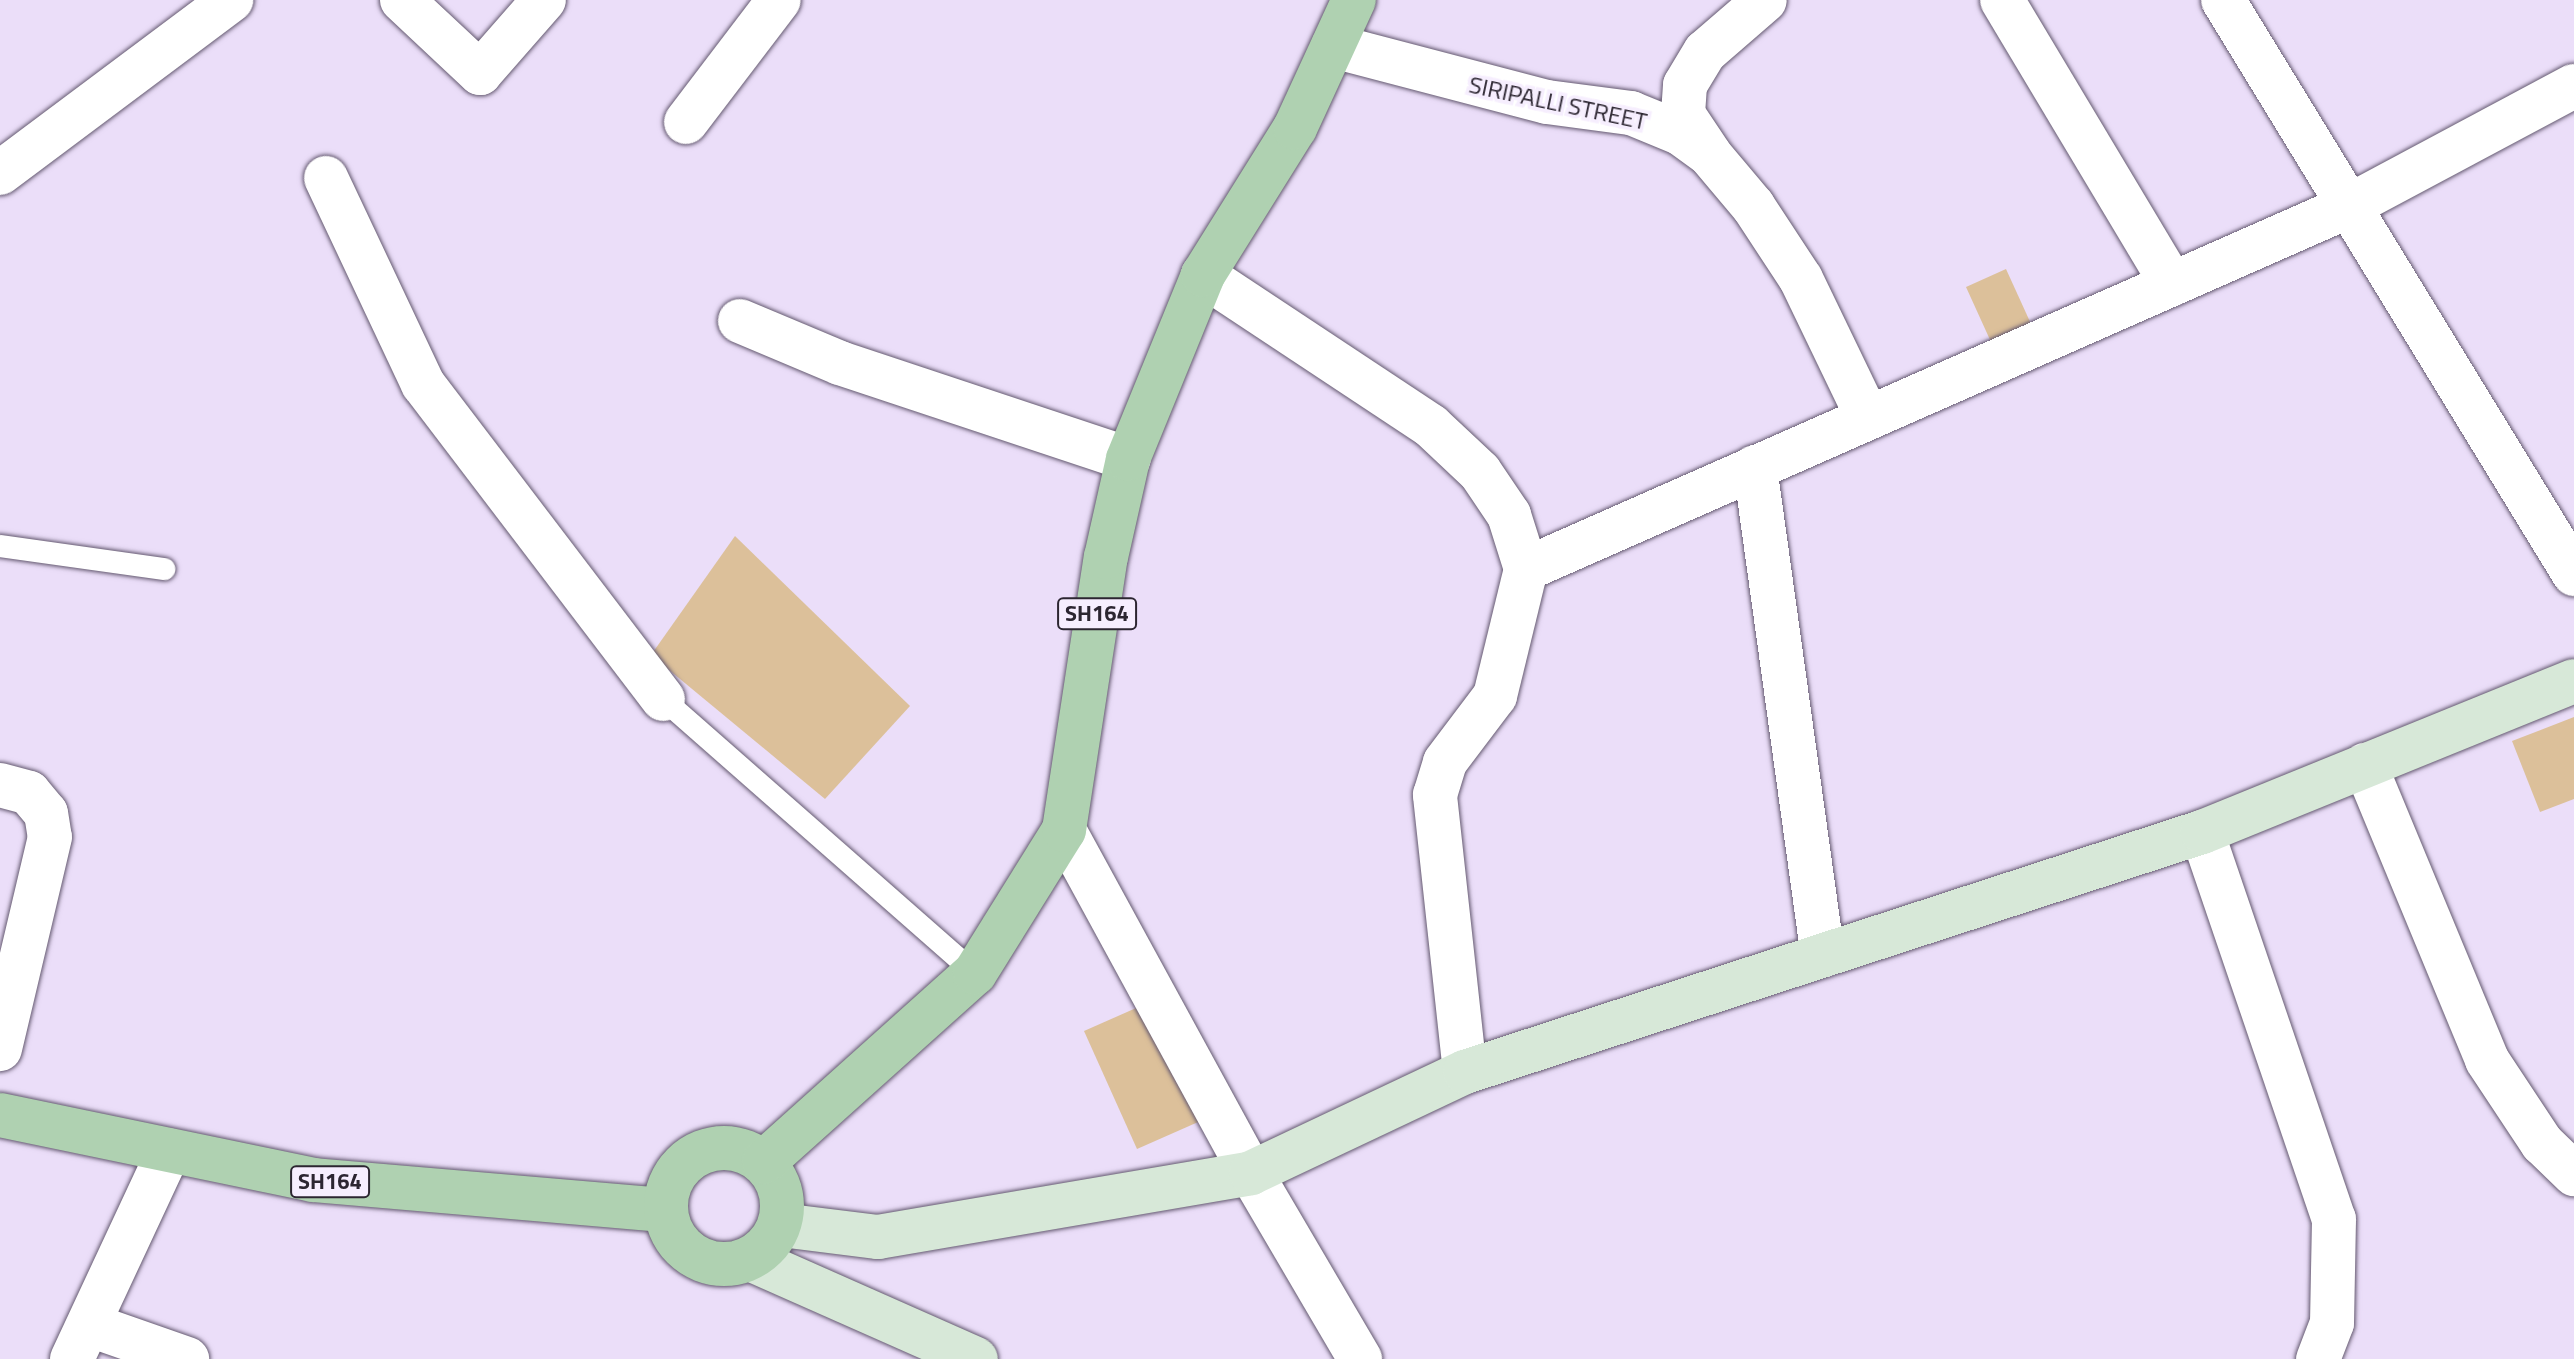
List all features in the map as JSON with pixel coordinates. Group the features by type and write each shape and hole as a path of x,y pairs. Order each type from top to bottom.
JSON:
{"main road":[{"name":"SH164","path":"764,1162 975,973 1064,830 1106,557 1128,459 1203,275 1295,128 1354,0"},
{"name":"SH164","path":"0,1115 313,1180 665,1210"},
{"path":"711,1148 739,1148 764,1162 778,1180 781,1225 769,1245 750,1259 722,1265 695,1257 674,1237 665,1210 669,1183 686,1160 711,1148"}],"street":[{"path":"0,173 231,0"},
{"path":"402,0 480,73 521,29"},
{"path":"686,122 779,0"},
{"path":"1710,155 1683,114 1685,85 1705,52 1765,0"},
{"path":"2002,0 2172,284"},
{"path":"2223,0 2574,574"},
{"name":"SIRIPALLI STREET","path":"1333,46 1547,102 1631,113 1680,133 1710,155 1753,206 1801,279 1868,418"},
{"path":"1526,569 2349,206 2574,86"},
{"path":"326,178 423,384 663,699"},
{"path":"1203,275 1431,426 1480,472 1509,515 1526,569 1495,696 1445,762 1435,795 1465,1072"},
{"path":"740,321 840,363 1128,459"},
{"path":"1755,467 1823,955"},
{"path":"781,1225 878,1237 1251,1173 1465,1072 2202,832 2574,681"},
{"path":"2365,765 2487,1060 2542,1143 2574,1174"},
{"path":"0,785 29,793 46,813 50,837 0,1049"},
{"path":"1064,830 1251,1173 1360,1359"},
{"path":"2202,832 2334,1219 2332,1323 2318,1359"},
{"path":"169,1151 81,1342 187,1359"},
{"path":"750,1259 976,1359"}],"lane":[{"path":"0,546 164,569"},
{"path":"663,699 975,973"}],"building":[{"path":"2006,269 2036,335 1996,353 1966,287"},
{"path":"735,536 910,706 825,799 651,655"},
{"path":"2574,717 2574,799 2540,812 2512,741"},
{"path":"1152,1001 1205,1119 1137,1149 1084,1031"}]}
